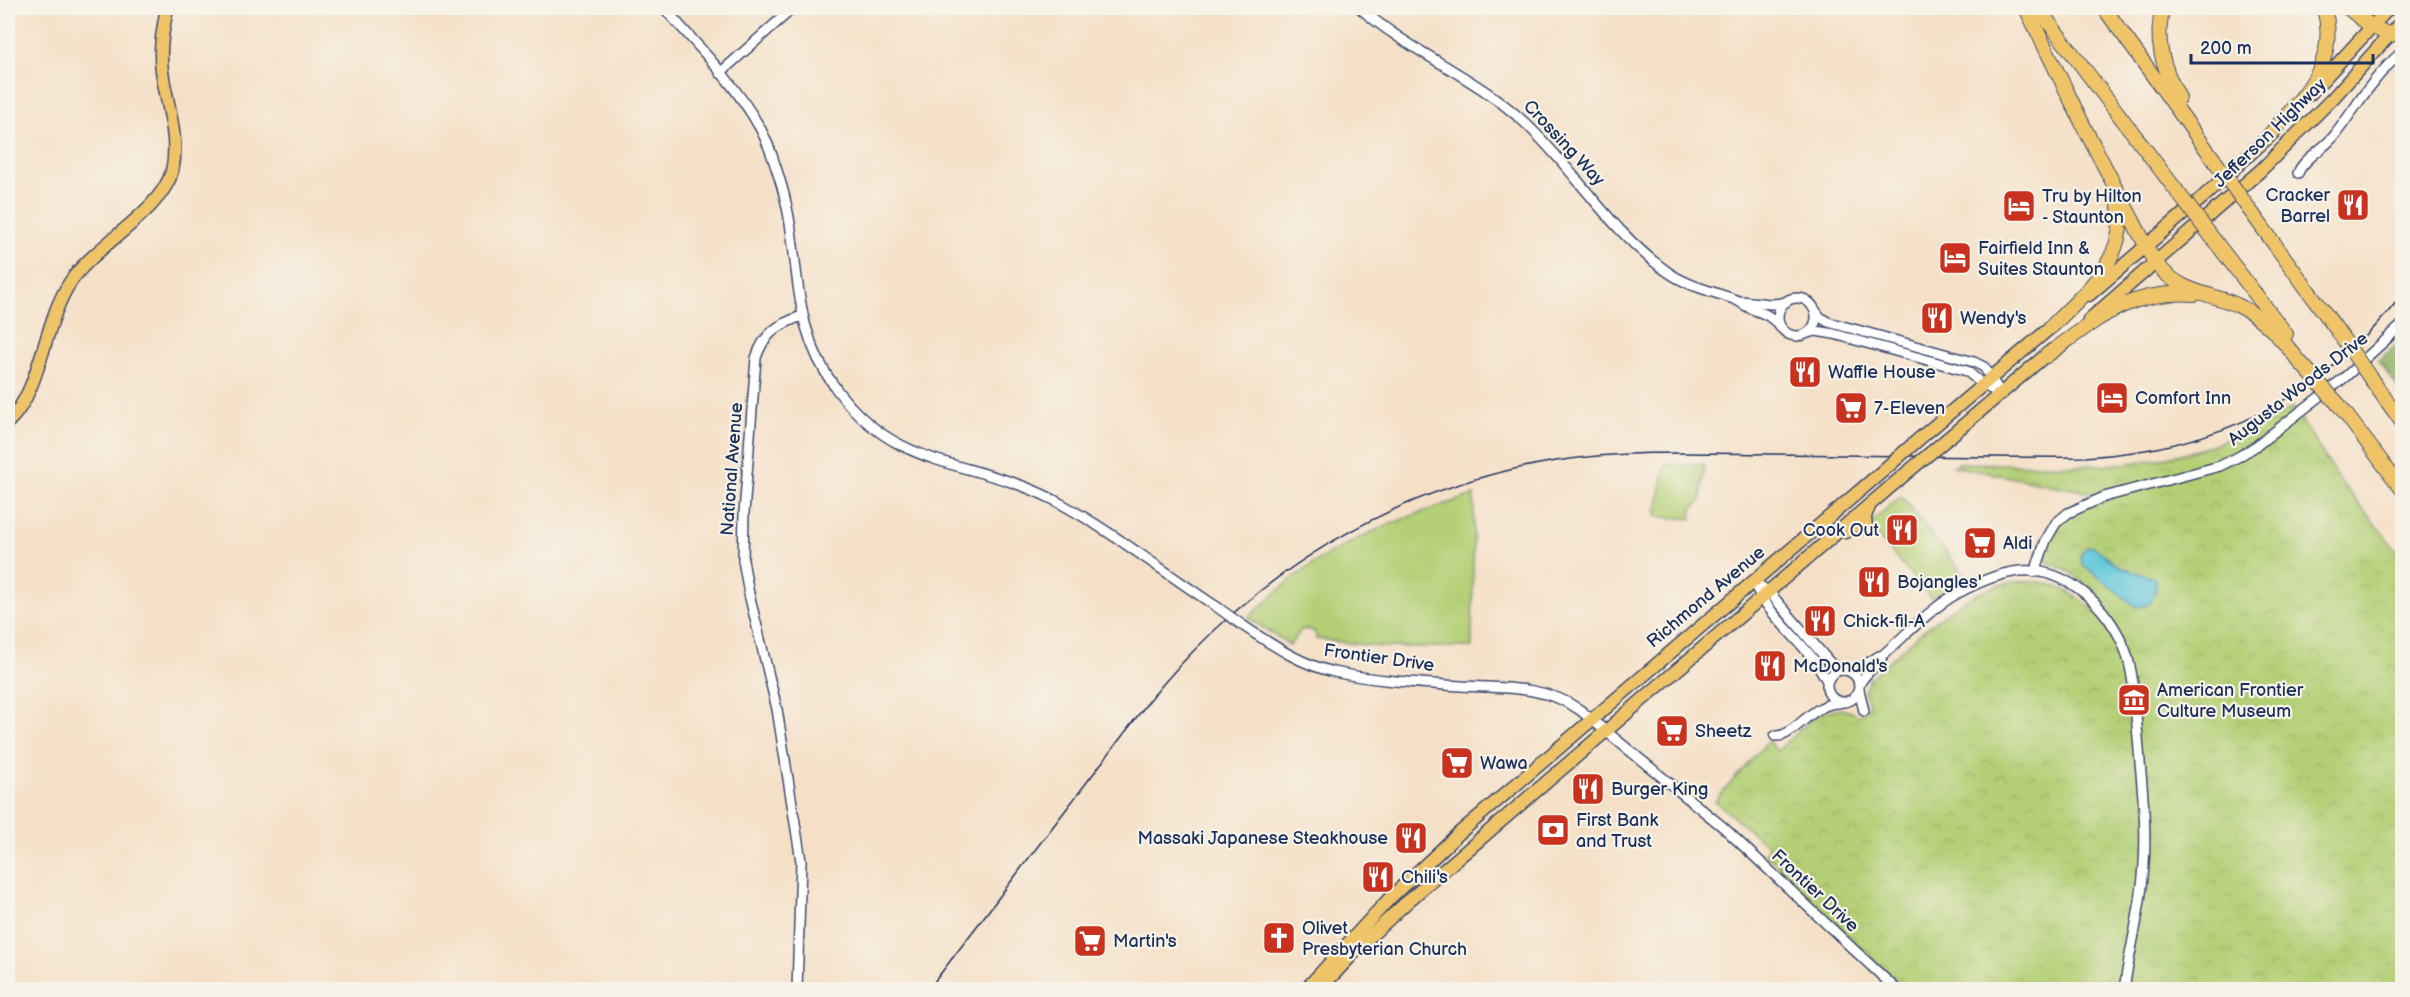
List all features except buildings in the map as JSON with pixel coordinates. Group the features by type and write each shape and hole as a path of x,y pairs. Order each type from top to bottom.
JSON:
{"highway":[{"path":"2026,8 2113,185 2155,263 2175,282 2200,294 2238,306 2250,313 2273,331 2301,359"},
{"path":"2038,8 2301,359 2403,489"},
{"path":"2104,8 2403,422"},
{"path":"2163,8 2158,37 2165,70 2201,142"},
{"path":"2267,138 2313,84 2320,70 2328,38 2324,8"},
{"path":"2348,8 2372,27 2391,35"},
{"path":"2051,327 2095,283 2114,254 2119,234 2120,214 2113,185"},
{"path":"2046,356 2102,315 2124,303 2163,294 2200,294"}],"main road":[{"path":"8,422 17,412 27,394 57,307 69,283 83,266 156,199 169,179 174,161 173,142 161,53 167,8"},
{"name":"Jefferson Highway","path":"2145,247 2267,138 2389,8"},
{"name":"Jefferson Highway","path":"2155,263 2261,170 2327,104 2403,21"},
{"name":"Richmond Avenue","path":"1305,990 1428,861 1591,719 2145,247"},
{"path":"2001,394 2155,263"},
{"name":"Richmond Avenue","path":"1319,990 1363,943 1408,901 1813,554 1824,551 1852,527 1860,525 1866,528 1865,516 1870,505 2001,394"}],"street":[{"path":"663,8 720,73 753,116 764,136 777,169 787,207 802,316"},
{"path":"720,73 793,8"},
{"name":"Crossing Way","path":"1360,8 1392,33 1502,102 1526,123 1624,235 1666,272 1698,288 1739,301 1767,314 1781,328"},
{"path":"2298,173 2304,164 2334,137 2370,84 2403,52"},
{"path":"1988,381 1984,368 1974,362 1828,322 1820,317 1806,301 1798,298 1786,302 1779,312 1778,320 1781,328 1791,335 1800,336 1824,332 1882,347 1967,371 1988,381 2001,394"},
{"name":"Crossing Way","path":"1739,301 1770,305 1786,302"},
{"path":"1808,333 1816,318 1812,306"},
{"name":"Frontier Drive","path":"802,316 813,350 832,384 855,411 879,432 923,457 1010,482 1054,500 1293,657 1327,670 1407,681 1539,692 1564,700 1591,719 1723,826 1897,990"},
{"name":"National Avenue","path":"797,990 801,861 777,708 745,576 743,537 756,358 762,344 775,328 802,316"},
{"name":"Augusta Woods Drive","path":"2035,572 2046,540 2056,523 2068,513 2104,497 2220,466 2238,458 2344,378 2403,325"},
{"path":"1856,340 1863,338 1879,340 1884,337"},
{"path":"1882,347 1891,344 1920,352 1935,350"},
{"path":"1811,713 1820,700 1826,683 1835,672 1859,669 1884,654 1958,593 2009,573 2035,572 2073,585 2098,605 2119,637 2130,665 2144,797 2145,848 2139,912 2124,990"},
{"path":"1753,581 1817,664 1832,699 1864,711 1854,674 1831,664 1765,596"},
{"path":"1774,736 1786,734 1811,713 1831,703 1844,703 1854,698 1863,676 1881,661 1884,654"}],"green space":[{"path":"2402,340 2402,393 2378,361"},
{"name":"American Frontier Culture Museum","path":"2293,407 2340,481 2402,557 2402,989 1905,989 1777,869 1779,866 1764,853 1769,847 1715,801 1768,741 1777,751 1814,718 1835,709 1847,710 1858,716 1870,706 1864,693 1869,679 1931,624 1979,593 2005,584 2031,581 2063,589 2093,609 2103,600 2070,572 2035,556 2042,540 2068,510 2098,494 1953,466 1957,463 2094,465 2159,459 2199,449 2238,435"},
{"path":"1704,464 1701,501 1692,509 1691,519 1656,516 1665,465"},
{"path":"1474,495 1472,647 1382,647 1316,639 1316,633 1308,629 1301,630 1290,645 1248,618 1297,575 1338,549 1405,518"},
{"path":"1901,496 1968,580 1931,598 1868,525"}],"water":[{"path":"2088,546 2093,546 2121,568 2154,578 2156,589 2153,599 2146,605 2135,606 2082,564 2080,555"}],"railway":[{"path":"928,990 1149,701 1189,655 1233,614 1280,576 1330,543 1382,515 1438,492 1496,474 1583,457 1689,453 2085,457 2133,452 2179,443 2222,430 2262,412 2300,390 2336,363 2370,332 2402,295"}],"place":[{"name":"Cracker Barrel","path":"2353,205"},
{"name":"Tru by Hilton - Staunton","path":"2019,206"},
{"name":"Fairfield Inn & Suites Staunton","path":"1955,258"},
{"name":"Wendy's","path":"1937,318"},
{"name":"Waffle House","path":"1805,372"},
{"name":"Comfort Inn","path":"2112,398"},
{"name":"7-Eleven","path":"1851,408"},
{"name":"Cook Out","path":"1902,530"},
{"name":"Aldi","path":"1980,543"},
{"name":"Bojangles'","path":"1874,582"},
{"name":"Chick-fil-A","path":"1820,621"},
{"name":"McDonald's","path":"1770,666"},
{"name":"American Frontier Culture Museum","path":"2134,700"},
{"name":"Sheetz","path":"1672,731"},
{"name":"Wawa","path":"1457,763"},
{"name":"Burger King","path":"1588,789"},
{"name":"First Bank and Trust","path":"1553,830"},
{"name":"Massaki Japanese Steakhouse","path":"1411,838"},
{"name":"Chili's","path":"1378,877"},
{"name":"Olivet Presbyterian Church","path":"1279,938"},
{"name":"Martin's","path":"1090,941"}]}
